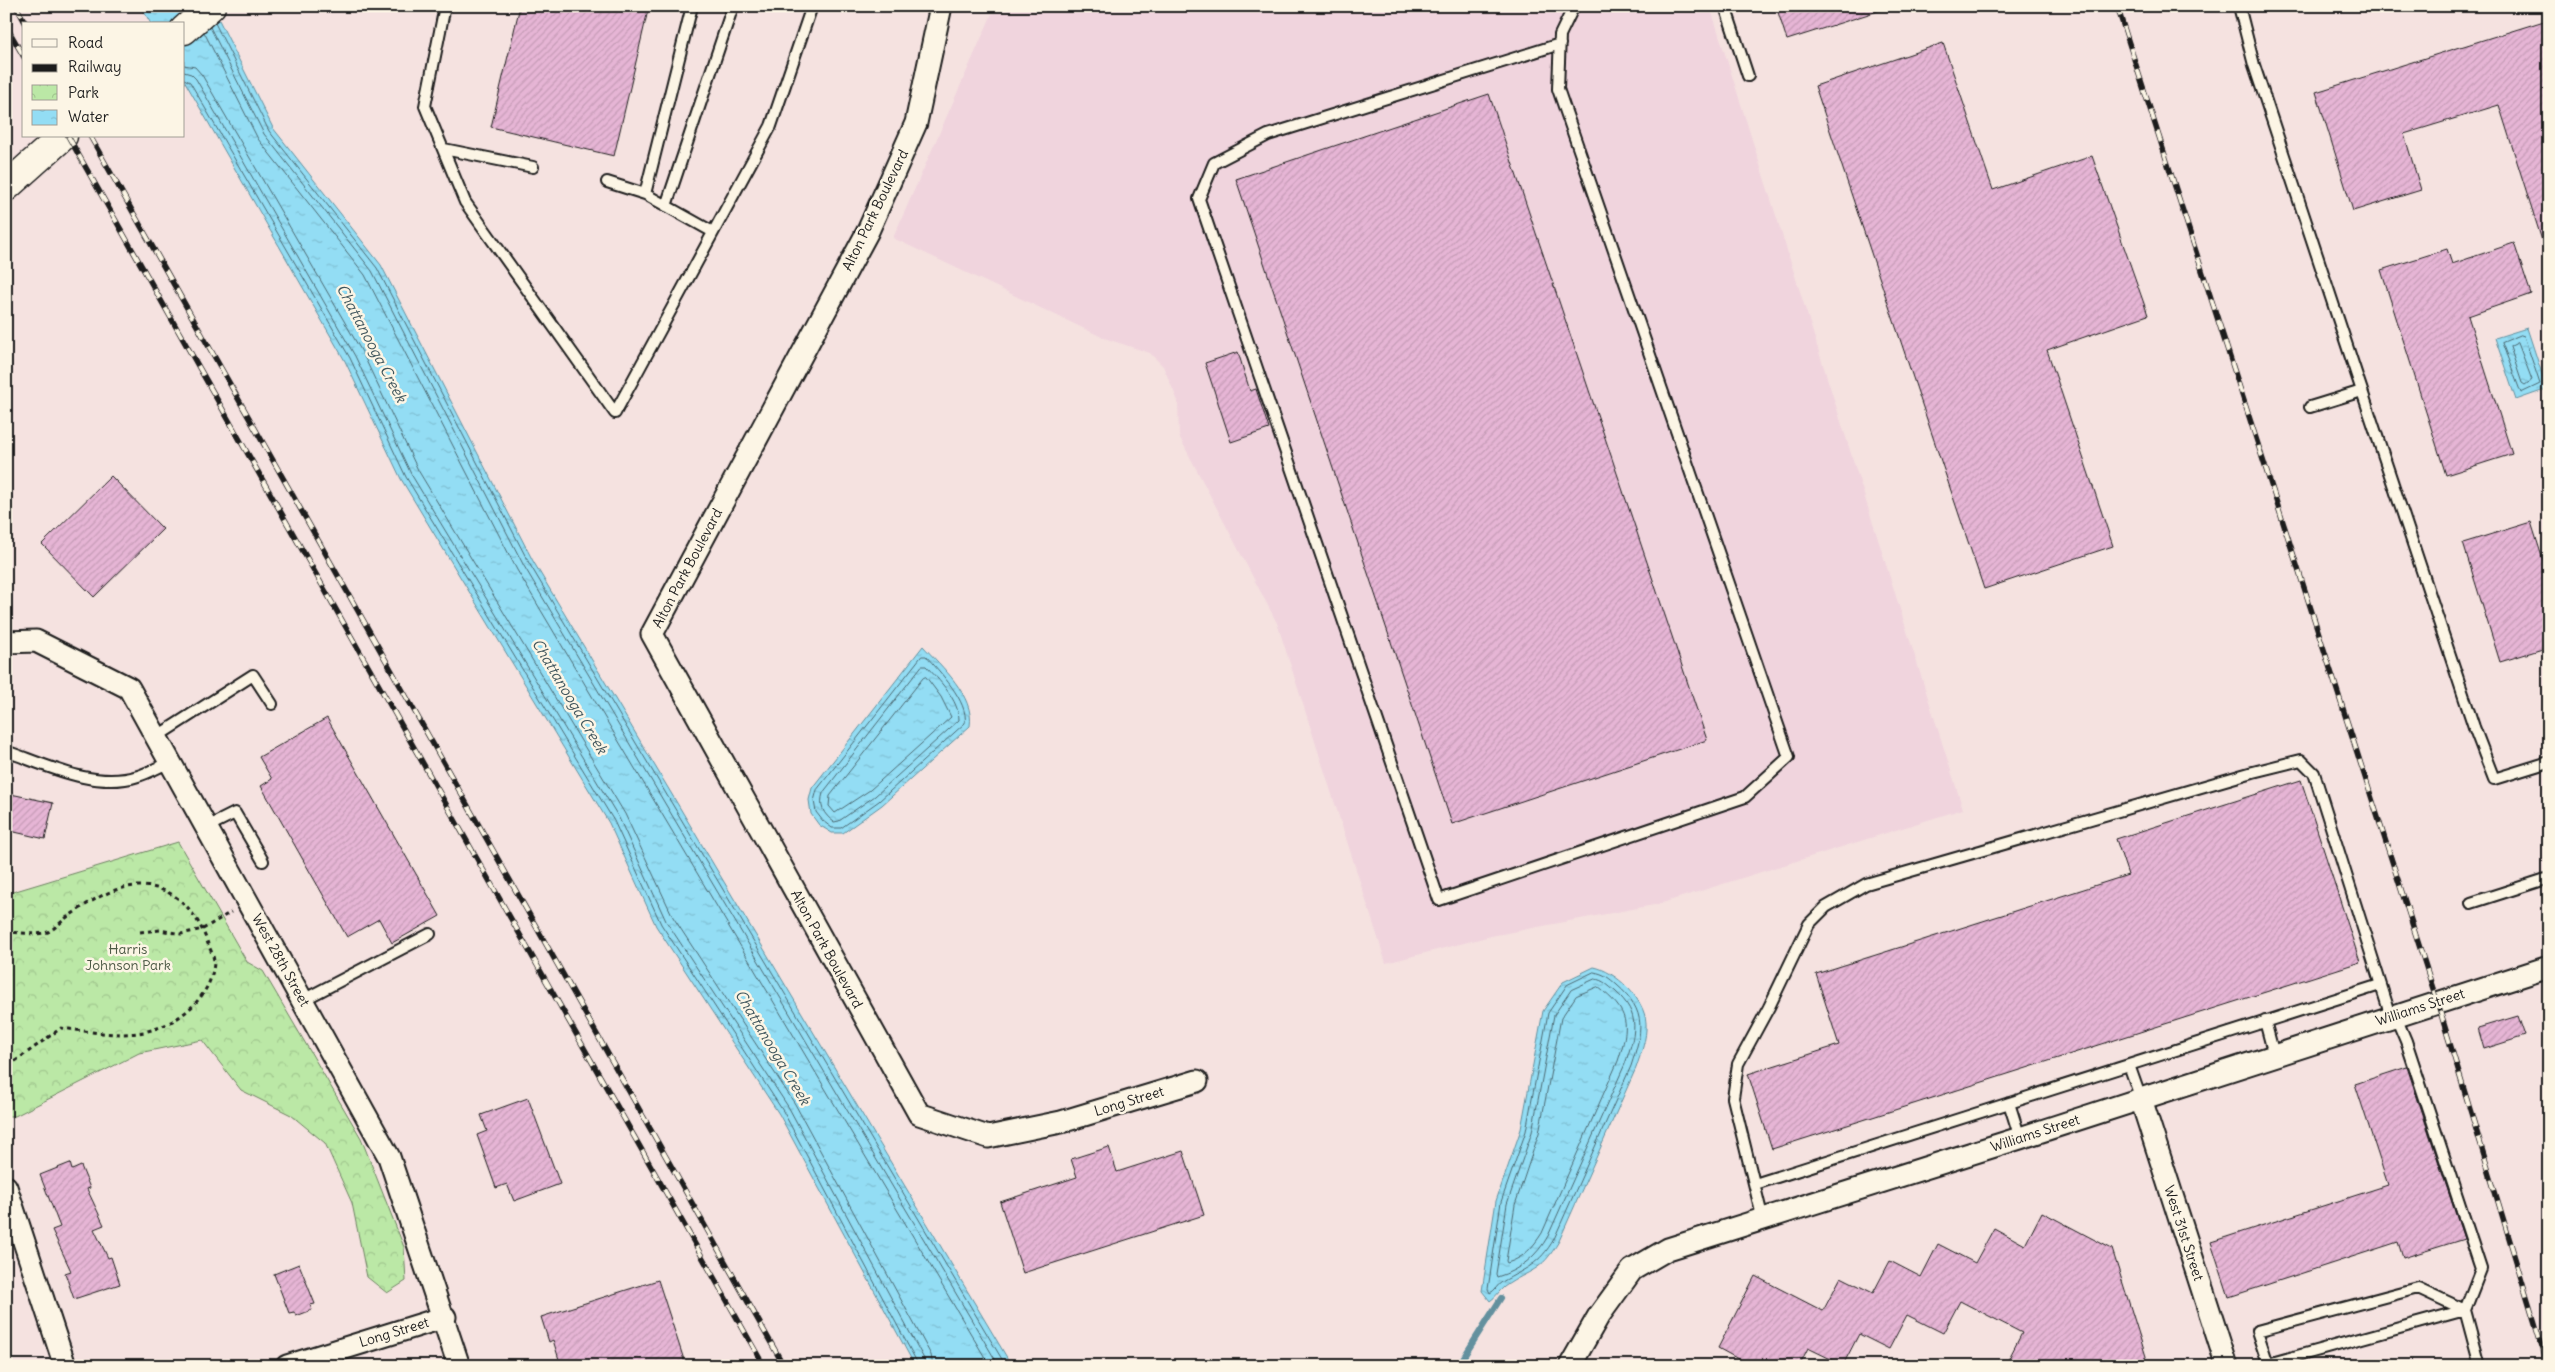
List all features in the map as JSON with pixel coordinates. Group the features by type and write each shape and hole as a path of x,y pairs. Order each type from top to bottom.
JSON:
{"main road":[{"path":"185,29 211,6"},
{"path":"6,187 61,138"}],"street":[{"name":"Alton Park Boulevard","path":"945,8 916,123 868,231 652,634 919,1114 988,1137 1061,1122"},
{"name":"West 28th Street","path":"6,642 36,640 129,688 390,1157 445,1317 459,1366"},
{"name":"Williams Street","path":"1570,1366 1598,1317 1632,1270 1668,1248 1763,1220 2549,967"},
{"name":"Long Street","path":"1061,1122 1197,1081"},
{"name":"West 31st Street","path":"2140,1099 2227,1366"},
{"path":"6,1187 65,1366"},
{"name":"Long Street","path":"287,1366 445,1317"}],"lane":[{"path":"445,6 426,106 465,202 614,413 771,126 812,6"},
{"path":"645,194 692,6"},
{"path":"666,206 733,6"},
{"path":"1560,44 1268,136 1214,164 1199,199 1439,900 1745,797 1789,757 1558,88 1560,44 1560,35 1574,6"},
{"path":"1725,6 1748,76"},
{"path":"2239,6 2254,65 2474,727 2494,779 2549,762"},
{"path":"444,150 533,167"},
{"path":"607,182 645,194 713,232"},
{"path":"2310,407 2362,391"},
{"path":"156,737 253,675 272,704"},
{"path":"6,751 69,773 109,781 138,776 170,762"},
{"path":"1763,1220 1733,1098 1738,1064 1769,1008 1809,924 1826,908 1866,884 2253,772 2301,760 2314,773 2380,985 2406,1042 2481,1269 2465,1310 2480,1366"},
{"path":"207,827 235,812 263,861"},
{"path":"2472,903 2549,878"},
{"path":"303,1000 430,934"},
{"path":"1755,1184 2380,985"},
{"path":"2265,1022 2274,1055"},
{"path":"2129,1065 2140,1099"},
{"path":"2009,1103 2020,1138"},
{"path":"2418,1288 2465,1310 2268,1364 2257,1332 2418,1288"}],"path":[{"path":"6,932 48,932 93,900 120,888 142,886 163,891 181,901 196,915 214,961 208,985 190,1011 164,1025 138,1033 98,1033 61,1028 14,1062 6,1064"},
{"path":"140,932 160,930 181,934 203,929 249,903"}],"shaded area":[{"path":"1016,6 1710,6 1963,809 1659,904 1491,936 1386,963 1277,623 1179,436 1178,401 1163,366 1150,353 1104,338 893,238 992,14"}],"green space":[{"name":"Harris Johnson Park","path":"178,842 247,962 263,971 361,1138 404,1247 406,1281 387,1293 367,1277 352,1203 325,1143 291,1115 241,1090 202,1040 139,1053 15,1116 6,1116 6,894"}],"water":[{"name":"Chattanooga Creek","path":"141,6 212,6 273,128 381,265 533,561 1012,1366 915,1366 779,1114 656,926 609,823 401,479 345,361 185,82 185,22 150,22"},
{"path":"2527,328 2547,389 2516,400 2495,338"},
{"path":"923,646 947,672 962,693 970,715 970,726 882,805 843,833 832,833 819,825 811,814 809,800 812,788"},
{"path":"1594,967 1611,974 1635,996 1644,1014 1646,1023 1646,1035 1642,1051 1559,1241 1540,1265 1504,1287 1490,1301 1482,1291 1496,1201 1521,1129 1543,1011 1563,982"}],"building":[{"path":"520,6 649,6 614,156 491,127"},
{"path":"1776,6 1880,6 1881,10 1787,40"},
{"path":"2544,21 2549,36 2549,249 2545,250 2499,105 2404,134 2421,190 2353,211 2316,92"},
{"path":"1943,43 1993,190 2092,156 2148,315 2047,350 2113,546 1984,589 1815,86"},
{"path":"1489,94 1707,740 1452,824 1236,179"},
{"path":"2514,243 2531,294 2468,316 2512,454 2446,475 2381,270 2447,249 2452,264"},
{"path":"1238,352 1250,391 1256,389 1269,429 1231,442 1205,363"},
{"path":"111,476 163,529 94,597 42,544"},
{"path":"2531,522 2549,579 2549,647 2500,662 2463,543"},
{"path":"327,718 440,916 392,943 379,919 347,937 261,786 272,779 259,757"},
{"path":"2301,780 2360,962 1772,1149 1748,1074 1839,1045 1816,974 2128,875 2116,839"},
{"path":"6,793 53,803 45,839 6,830"},
{"path":"2518,1016 2525,1036 2484,1049 2478,1028"},
{"path":"2407,1067 2464,1239 2403,1258 2398,1242 2229,1297 2211,1242 2388,1185 2355,1084"},
{"path":"528,1098 560,1184 514,1201 507,1184 496,1188 477,1135 487,1131 481,1115"},
{"path":"1109,1147 1117,1172 1183,1151 1204,1215 1023,1273 1000,1202 1077,1177 1071,1159"},
{"path":"70,1163 72,1170 81,1166 90,1188 87,1189 104,1225 94,1229 108,1258 111,1257 120,1284 74,1299 65,1273 71,1271 52,1230 60,1227 40,1175"},
{"path":"2042,1212 2112,1249 2149,1366 2005,1366 2022,1333 1960,1301 1943,1333 1907,1315 1889,1349 1859,1334 1843,1365 1808,1348 1799,1366 1751,1366 1718,1348 1755,1276 1823,1311 1841,1277 1873,1293 1890,1261 1921,1277 1938,1244 1975,1263 1994,1228 2025,1245"},
{"path":"299,1264 315,1304 310,1305 312,1310 296,1316 294,1312 289,1313 274,1274"},
{"path":"658,1280 686,1366 561,1366 553,1340 549,1342 541,1317"}],"waterway":[{"path":"1458,1366 1501,1298"}],"railway":[{"path":"16,6 25,22"},
{"path":"2117,6 2437,1001 2548,1366"},
{"path":"6,26 22,54"},
{"path":"69,138 764,1366"},
{"path":"91,138 784,1366"}]}
